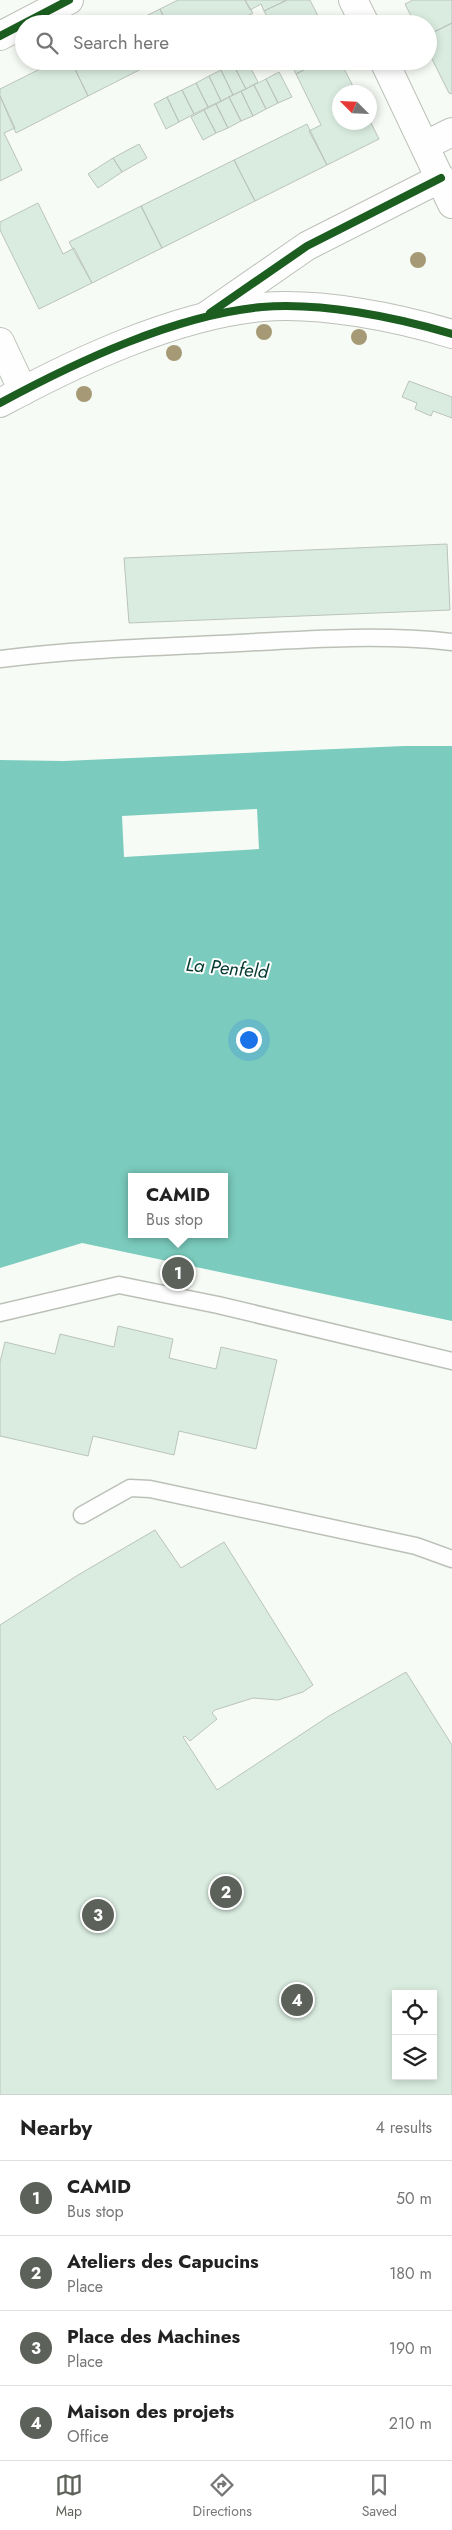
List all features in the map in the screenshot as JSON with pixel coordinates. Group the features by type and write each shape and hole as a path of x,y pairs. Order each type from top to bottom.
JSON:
{"street":[{"path":"41,15 70,0"},
{"path":"353,0 360,15"},
{"path":"0,36 15,28"},
{"path":"388,70 426,145 452,204"},
{"path":"426,145 452,132"},
{"path":"206,316 307,246 440,178"},
{"path":"0,342 11,397 82,362 206,316 262,307 307,307 413,322 452,334"}],"lane":[{"path":"0,659 64,651 298,640 420,638 452,642"},
{"path":"0,1313 119,1285 228,1307 452,1361"},
{"path":"82,1515 130,1488 150,1489 416,1546 452,1559"}],"water":[{"name":"La Penfeld","path":"404,746 452,746 452,1321 82,1243 0,1268 0,760 64,761"}],"pier":[{"path":"257,809 259,849 124,857 122,816"}],"building":[{"path":"178,0 245,0 253,13 249,15 163,15 160,9"},
{"path":"245,0 287,0 264,11 261,4 250,10"},
{"path":"287,0 310,0 318,15 266,15 264,11"},
{"path":"413,0 452,0 452,23 437,30 437,15 410,15 405,4"},
{"path":"160,9 163,15 148,15"},
{"path":"452,23 452,94 449,93 437,69 437,30"},
{"path":"38,70 75,70 88,96 16,133 0,96 0,89"},
{"path":"75,70 139,70 88,96"},
{"path":"221,70 236,70 246,89 233,95"},
{"path":"221,70 233,95 221,101 209,76"},
{"path":"236,70 252,70 258,82 246,89"},
{"path":"294,70 304,70 296,74"},
{"path":"304,70 345,70 352,85 332,85 332,130 374,130 379,139 327,165 309,131 321,125 296,74"},
{"path":"279,72 292,97 278,103 266,79"},
{"path":"209,76 221,101 208,107 196,83"},
{"path":"266,79 278,103 266,109 254,85"},
{"path":"196,83 208,107 194,114 182,90"},
{"path":"254,85 266,109 253,116 241,91"},
{"path":"182,90 194,114 179,122 167,97"},
{"path":"241,91 253,116 241,121 229,97"},
{"path":"0,96 15,128 4,133 22,170 0,181"},
{"path":"167,97 179,122 166,129 154,104"},
{"path":"229,97 241,121 228,128 216,104"},
{"path":"216,104 228,128 216,133 204,110"},
{"path":"204,110 216,133 203,140 191,117"},
{"path":"307,124 327,165 255,201 234,160"},
{"path":"139,144 147,158 122,172 113,158"},
{"path":"113,158 122,172 98,188 88,174"},
{"path":"234,160 255,201 162,248 141,206"},
{"path":"38,203 63,254 74,248 92,283 39,309 0,230 0,222"},
{"path":"141,206 162,248 92,283 69,242"},
{"path":"409,381 452,397 452,418 433,411 431,416 415,409 417,403 402,397"},
{"path":"447,544 450,610 129,623 124,558"},
{"path":"118,1326 173,1339 169,1358 216,1369 221,1347 277,1360 256,1449 179,1431 174,1455 93,1436 88,1456 0,1436 0,1362 5,1342 55,1354 60,1334 114,1347"},
{"path":"155,1530 181,1568 224,1542 313,1685 303,1692 278,1700 253,1698 215,1710 212,1713 217,1719 190,1741 185,1736 183,1737 217,1790 329,1716 406,1672 452,1745 452,2095 0,2095 0,1625 78,1575"}],"cycle path":[{"path":"40,15 69,0"},
{"path":"0,36 15,28"},
{"path":"210,313 307,246 441,178"},
{"path":"0,403 61,372 127,343 161,330 229,312 285,306 333,309 407,322 452,334"}],"place":[{"name":"CAMID","path":"178,1273"},
{"name":"Ateliers des Capucins","path":"226,1892"},
{"name":"Place des Machines","path":"98,1915"},
{"name":"Maison des projets","path":"297,2000"}]}
